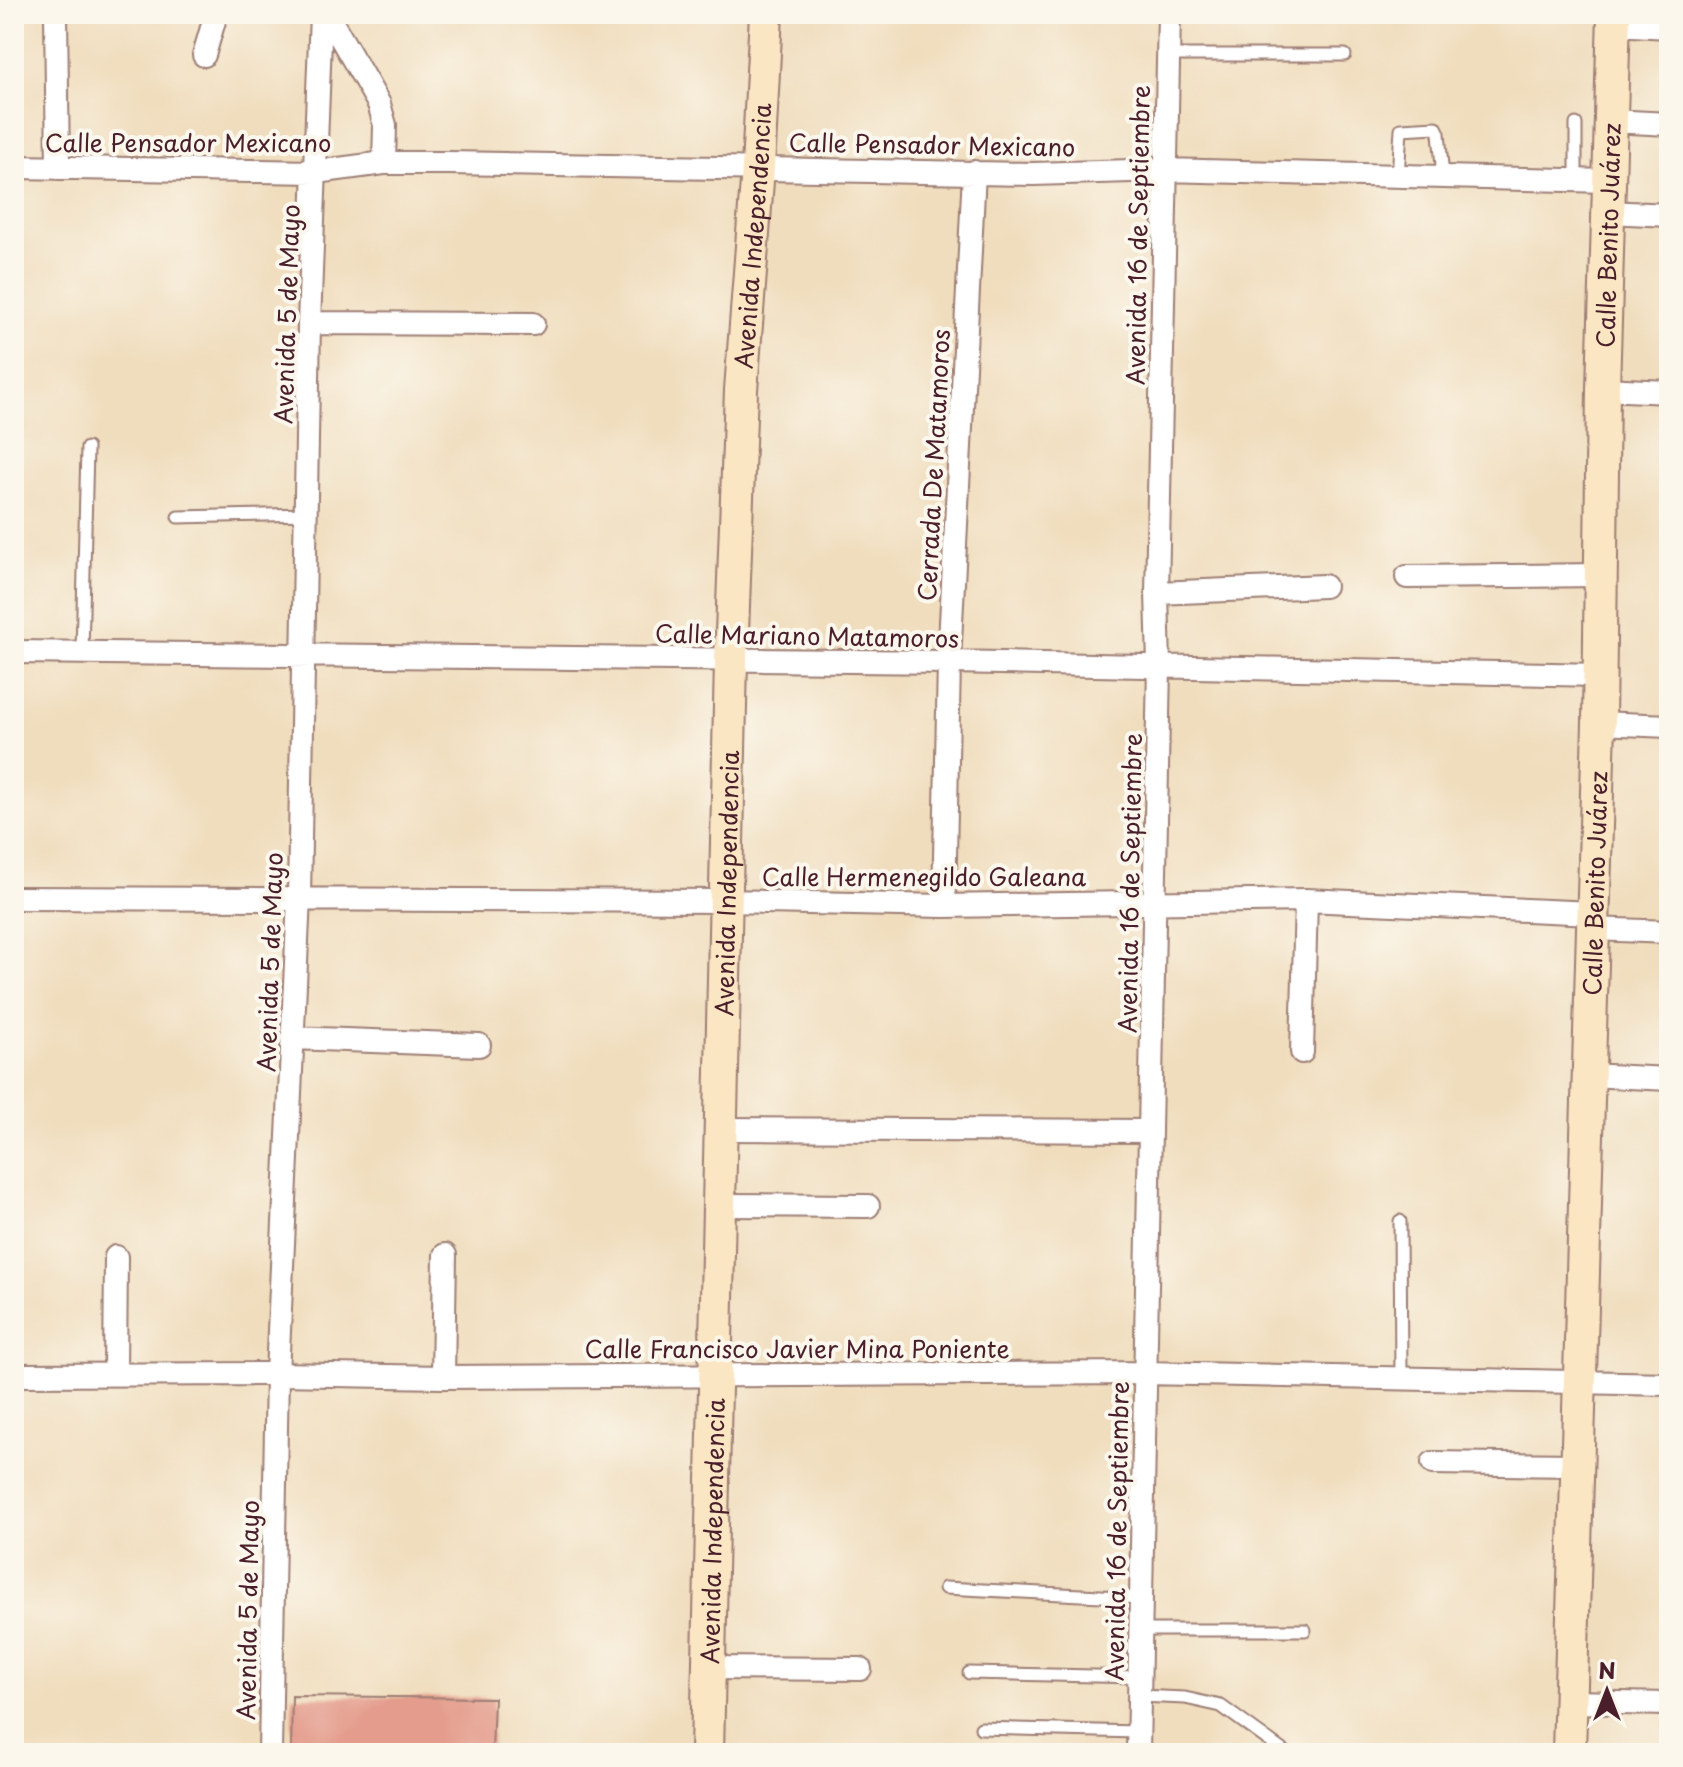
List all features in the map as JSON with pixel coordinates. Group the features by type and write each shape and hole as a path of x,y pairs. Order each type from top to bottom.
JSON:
{"main road":[{"name":"Avenida Independencia","path":"707,1753 731,660 741,390 766,14"},
{"name":"Calle Benito Juárez","path":"1569,1753 1599,723 1603,389 1614,19"}],"street":[{"path":"56,14 58,168"},
{"path":"204,55 216,14"},
{"path":"324,14 379,104 385,125 384,163"},
{"name":"Avenida 5 de Mayo","path":"270,1753 277,1374 299,898 309,323 324,14"},
{"name":"Avenida 16 de Septiembre","path":"1138,1742 1169,14"},
{"path":"1614,19 1669,27"},
{"path":"1611,121 1669,124"},
{"name":"Calle Pensador Mexicano","path":"14,167 316,172 384,163 1033,174 1164,170 1576,180 1609,196 1669,215"},
{"name":"Cerrada De Matamoros","path":"944,906 949,662 974,172"},
{"path":"309,323 533,324"},
{"path":"1603,389 1669,392"},
{"path":"1407,577 1600,575"},
{"path":"1157,593 1324,586"},
{"name":"Calle Mariano Matamoros","path":"14,652 1159,665 1599,675"},
{"path":"1599,723 1669,726"},
{"name":"Calle Hermenegildo Galeana","path":"14,898 724,901 944,906 1306,900 1593,921 1669,932"},
{"path":"1302,1052 1306,900"},
{"path":"292,1038 479,1045"},
{"path":"1588,1075 1669,1079"},
{"path":"719,1129 1150,1131"},
{"path":"719,1205 868,1206"},
{"path":"443,1377 445,1255"},
{"path":"115,1374 116,1257"},
{"name":"Calle Francisco Javier Mina Poniente","path":"14,1375 443,1377 1144,1373 1669,1384"},
{"path":"1433,1463 1578,1465"},
{"path":"709,1668 860,1669"},
{"path":"1571,1702 1669,1704"}],"lane":[{"path":"1167,55 1345,55"},
{"path":"1576,124 1576,180"},
{"path":"1398,178 1401,129 1436,127 1443,178"},
{"path":"82,653 87,448"},
{"path":"178,517 307,514"},
{"path":"1400,1221 1401,1378"},
{"path":"945,1588 1141,1598"},
{"path":"1140,1630 1305,1630"},
{"path":"969,1673 1139,1686 1221,1706 1286,1753"},
{"path":"981,1728 1138,1742"}],"building":[{"path":"292,1696 494,1698 492,1753 291,1753"}]}
